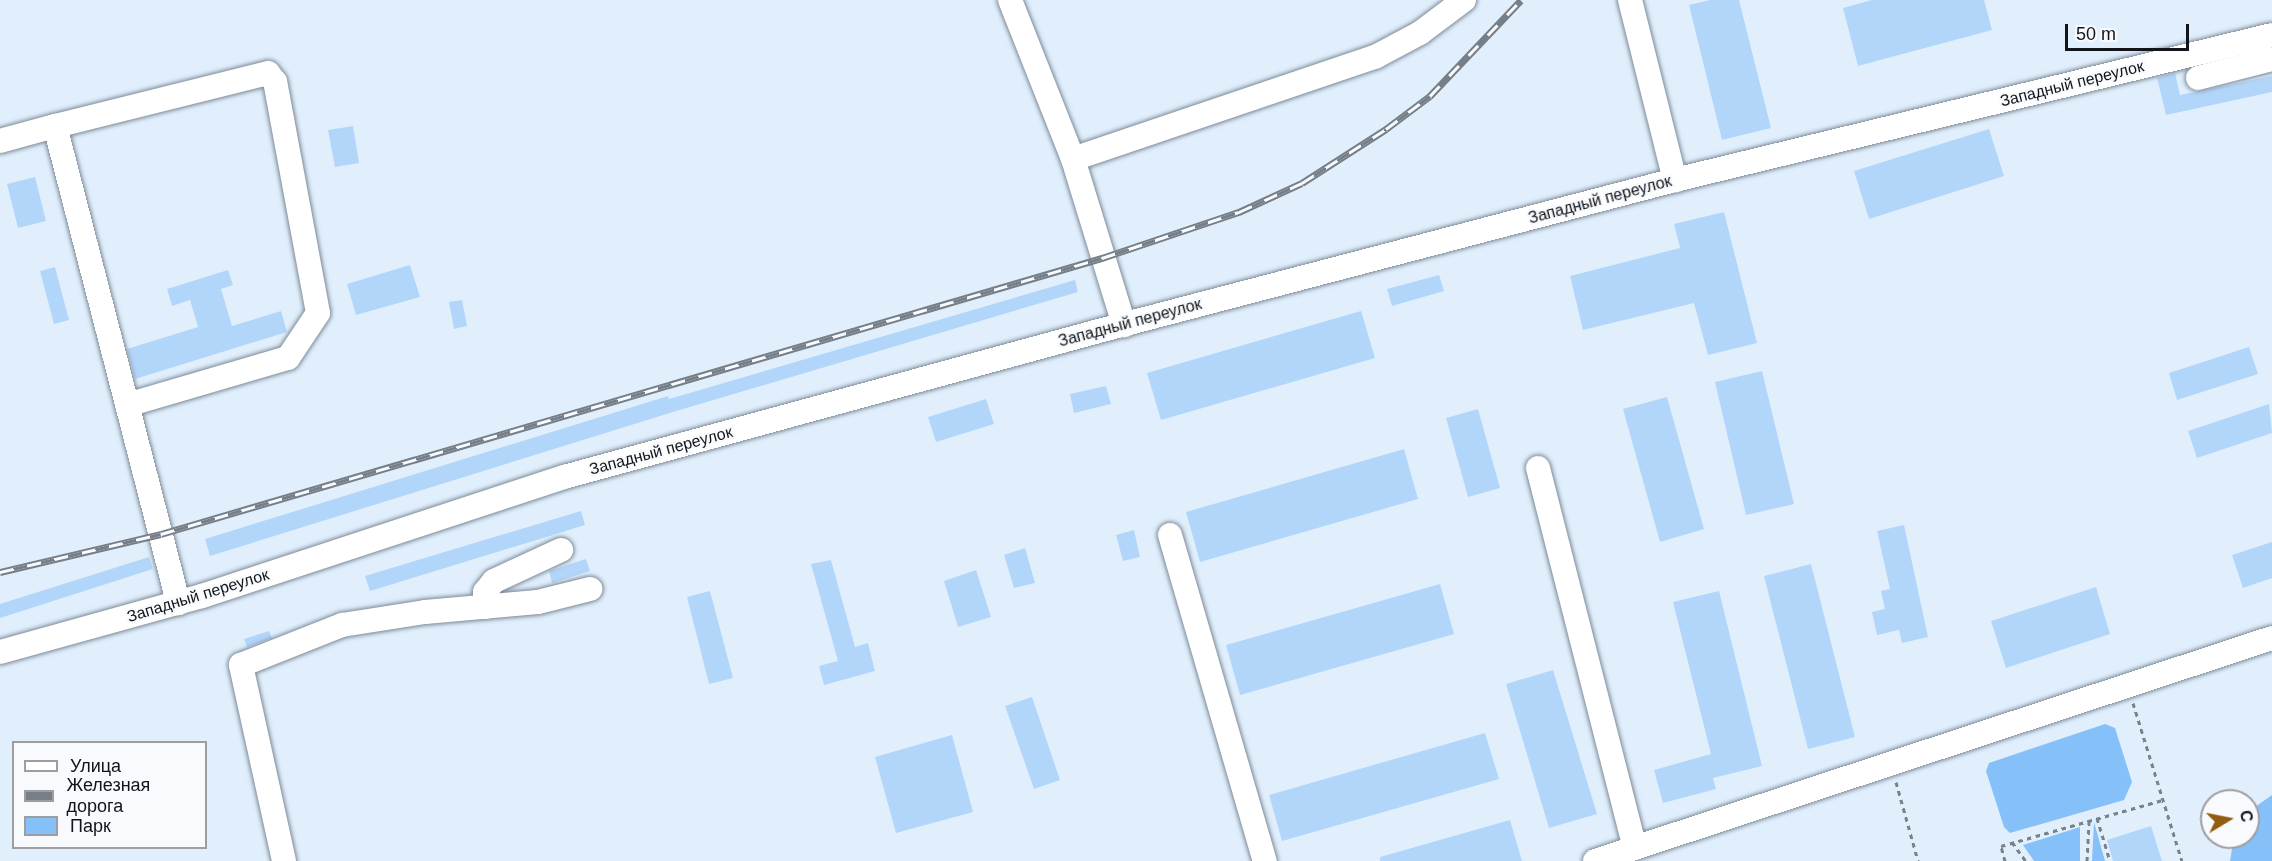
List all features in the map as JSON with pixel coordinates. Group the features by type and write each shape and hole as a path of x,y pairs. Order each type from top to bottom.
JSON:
{"street":[{"path":"1010,0 1073,159 1124,325"},
{"path":"1073,159 1375,57 1420,33 1464,0"},
{"path":"1630,0 1675,180"},
{"name":"Западный переулок","path":"0,652 178,603 564,477 1124,325 1675,180 2272,35"},
{"path":"2198,78 2272,59"},
{"path":"0,141 259,73 273,76 318,313 288,358 127,405"},
{"path":"55,126 178,603"},
{"path":"1538,468 1635,848"},
{"path":"1170,535 1265,861"},
{"path":"485,607 485,592 494,581 561,550"},
{"path":"284,861 241,665 342,625 538,602 590,589"},
{"path":"1595,861 2272,638"}],"path":[{"path":"2128,687 2182,861"},
{"path":"1892,765 1918,861"},
{"path":"2005,861 2001,846 2163,800"},
{"path":"2097,818 2110,861"},
{"path":"2087,861 2089,821"},
{"path":"2012,842 2026,861"}],"green space":[{"path":"2105,724 2115,728 2132,782 2124,800 2010,833 2004,827 1986,771 1989,763"},
{"path":"2272,795 2272,861 2230,861 2232,849 2260,849 2260,804"},
{"path":"2094,822 2105,861 2092,861"},
{"path":"2080,827 2080,861 2034,861 2023,845"}],"building":[{"path":"1710,0 1739,0 1771,128 1722,140 1689,5"},
{"path":"1872,0 1984,0 1992,30 1858,66 1843,8"},
{"path":"2175,73 2180,95 2272,76 2272,92 2166,115 2157,78"},
{"path":"353,126 359,163 335,167 328,130"},
{"path":"1989,129 2004,176 1869,219 1854,171"},
{"path":"35,177 46,221 18,228 7,184"},
{"path":"1724,212 1757,343 1708,355 1694,303 1583,330 1570,276 1680,248 1674,224"},
{"path":"410,265 420,297 356,315 347,284"},
{"path":"55,267 69,320 54,324 40,271"},
{"path":"228,270 233,285 221,289 232,326 281,311 287,332 135,379 127,349 198,327 190,300 172,306 167,289"},
{"path":"1439,275 1444,291 1392,306 1387,289"},
{"path":"1075,280 1078,292 673,412 210,556 205,539 668,396 669,399"},
{"path":"462,300 467,326 454,329 449,302"},
{"path":"1361,311 1375,358 1161,420 1147,373"},
{"path":"2249,347 2258,374 2177,400 2169,373"},
{"path":"1762,371 1794,504 1746,515 1715,382"},
{"path":"1106,386 1111,404 1074,413 1070,394"},
{"path":"1667,397 1704,529 1660,542 1623,409"},
{"path":"986,399 994,424 936,442 928,417"},
{"path":"2269,404 2272,433 2197,458 2188,431"},
{"path":"1478,409 1500,488 1468,497 1446,418"},
{"path":"1404,449 1418,499 1200,562 1186,512"},
{"path":"581,511 585,525 370,591 365,576"},
{"path":"1904,525 1928,637 1902,643 1899,630 1877,635 1872,612 1885,609 1881,591 1890,589 1877,531"},
{"path":"1134,530 1140,557 1123,561 1116,535"},
{"path":"2272,542 2272,578 2243,588 2232,555"},
{"path":"1025,548 1035,583 1014,588 1004,555"},
{"path":"149,557 153,569 0,618 0,604"},
{"path":"586,559 590,571 552,583 549,571"},
{"path":"831,560 855,647 868,643 875,671 824,685 819,666 838,661 811,564"},
{"path":"1811,564 1855,737 1808,749 1764,576"},
{"path":"976,570 991,617 958,627 944,581"},
{"path":"1440,584 1454,634 1240,695 1226,645"},
{"path":"2096,587 2110,634 2006,668 1991,621"},
{"path":"710,591 733,678 709,684 687,597"},
{"path":"1719,591 1762,766 1713,778 1716,789 1663,803 1654,770 1711,754 1673,602"},
{"path":"269,631 272,638 247,647 244,639"},
{"path":"1553,670 1597,814 1549,828 1506,684"},
{"path":"1032,697 1060,780 1034,789 1005,706"},
{"path":"1485,733 1499,779 1282,841 1269,795"},
{"path":"952,735 973,812 896,833 875,757"},
{"path":"1510,820 1522,861 1380,861 1380,857"},
{"path":"2151,826 2162,861 2113,861 2107,840"}],"railway":[{"path":"0,572 161,534 1102,258 1239,212 1302,183 1386,129 1430,96 1521,0"}]}
